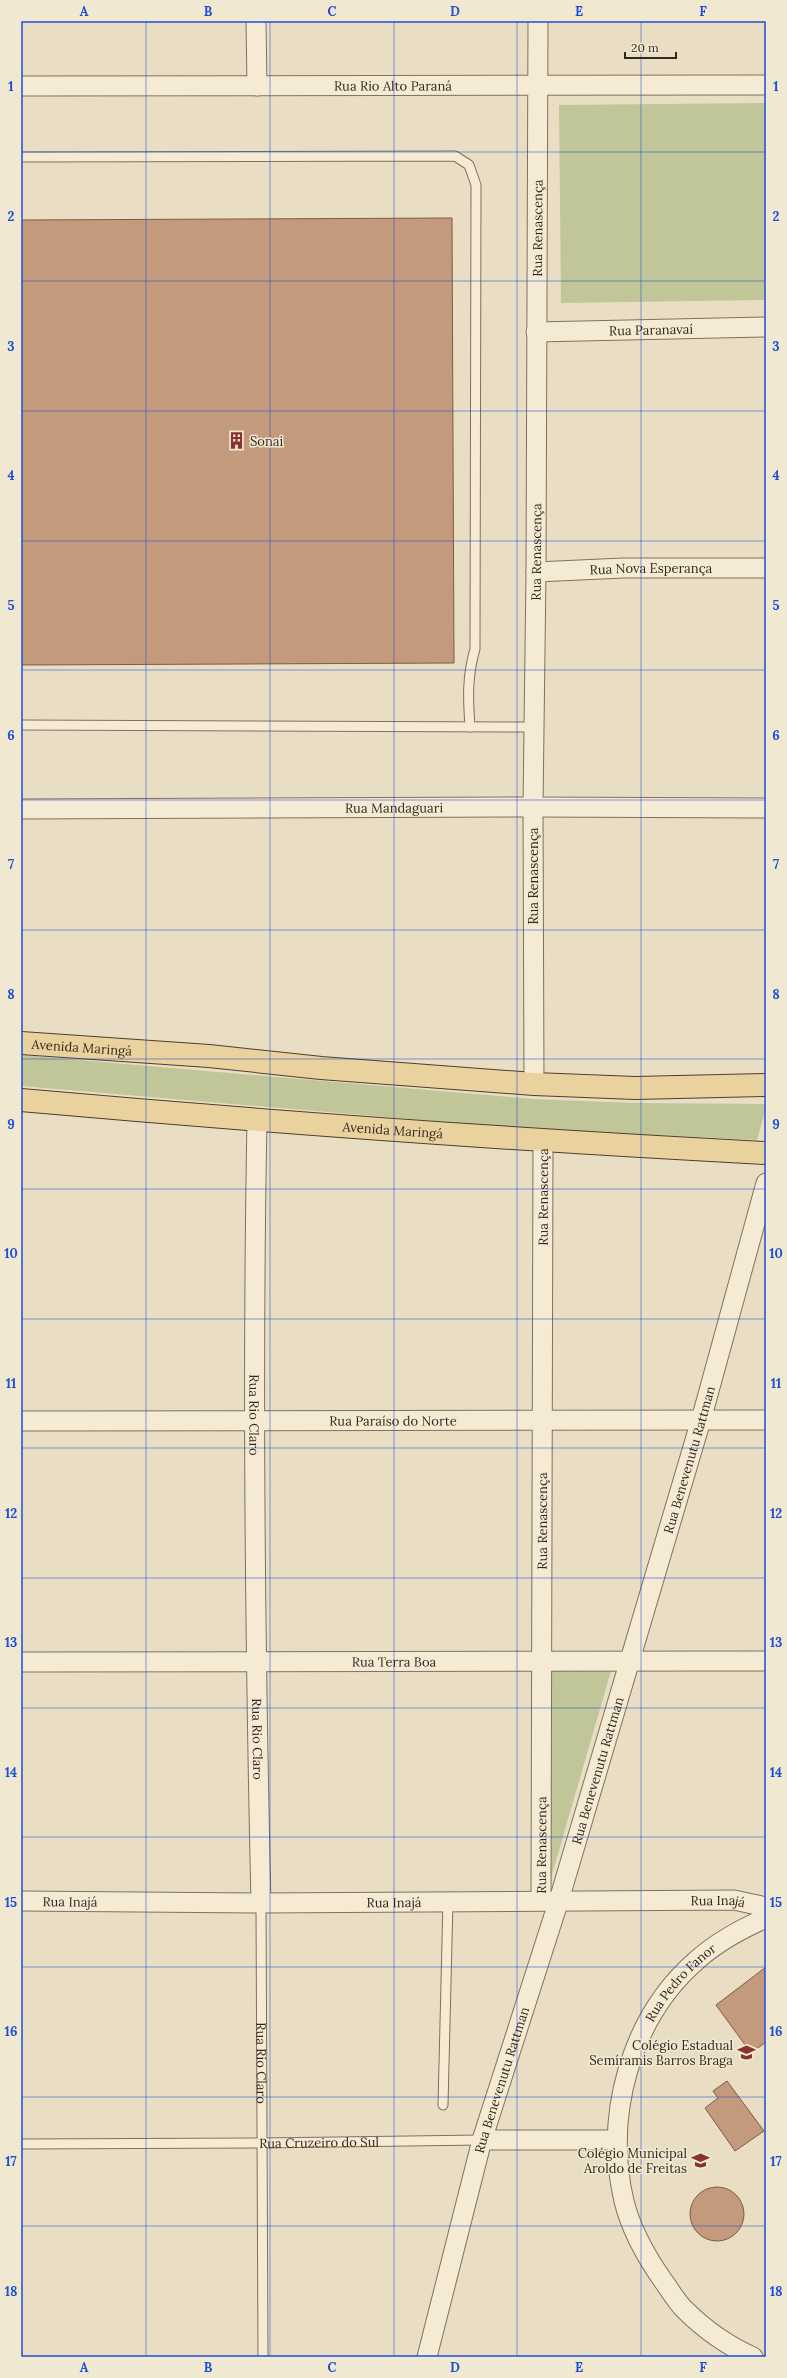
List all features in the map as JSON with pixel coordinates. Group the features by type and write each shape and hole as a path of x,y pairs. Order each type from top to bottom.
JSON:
{"main road":[{"name":"Avenida Maringá","path":"21,1044 209,1056 321,1068 534,1084 635,1088 766,1085"},
{"name":"Avenida Maringá","path":"21,1100 257,1121 543,1141 766,1153"}],"street":[{"path":"256,21 257,86"},
{"name":"Rua Renascença","path":"534,1084 533,807 536,572 538,21"},
{"name":"Rua Rio Alto Paraná","path":"21,86 766,86"},
{"name":"Rua Paranavaí","path":"536,332 766,327"},
{"name":"Rua Nova Esperança","path":"536,572 623,568 766,568"},
{"name":"Rua Mandaguari","path":"21,809 533,807 766,808"},
{"name":"Rua Rio Claro","path":"257,1121 254,1422 255,1662 261,1903"},
{"name":"Rua Renascença","path":"543,1141 541,1421 542,1662 550,1900"},
{"name":"Rua Benevenutu Rattman","path":"427,2357 482,2140 550,1900 630,1662 700,1420 766,1183"},
{"name":"Rua Paraíso do Norte","path":"21,1421 254,1422 766,1420"},
{"name":"Rua Terra Boa","path":"21,1662 766,1661"},
{"name":"Rua Inajá","path":"21,1901 261,1903 734,1900 766,1907"},
{"name":"Rua Pedro Fanor","path":"753,2357 731,2347 684,2308 647,2259 624,2201 617,2140 622,2090 633,2056 638,2042 663,1998 696,1961 737,1931 766,1918"},
{"name":"Rua Cruzeiro do Sul","path":"482,2140 617,2140"}],"lane":[{"path":"21,158 455,156 469,165 476,185 475,641 467,686 470,727"},
{"path":"21,725 534,727"},
{"path":"443,2105 448,1901"},
{"name":"Rua Rio Claro","path":"261,1903 263,2357"},
{"name":"Rua Cruzeiro do Sul","path":"21,2144 262,2144 482,2140"}],"green space":[{"path":"766,103 766,300 561,303 559,105"},
{"path":"21,1055 533,1099 634,1103 766,1104 766,1108 757,1140 528,1129 21,1086"},
{"path":"544,1670 611,1671 546,1895"}],"building":[{"name":"Sonai","path":"452,218 454,663 21,665 21,220"},
{"path":"766,1967 766,2042 751,2053 716,2005"},
{"path":"727,2081 764,2131 735,2151 705,2108 718,2098 713,2091"},
{"path":"717,2187 727,2189 736,2195 742,2204 744,2214 742,2224 736,2233 727,2239 717,2241 707,2239 698,2233 692,2224 690,2214 692,2204 698,2195 707,2189"}],"place":[{"name":"Sonai","path":"237,441"},
{"name":"Colégio Estadual Semíramis Barros Braga","path":"746,2052"},
{"name":"Colégio Municipal Aroldo de Freitas","path":"700,2160"}]}
